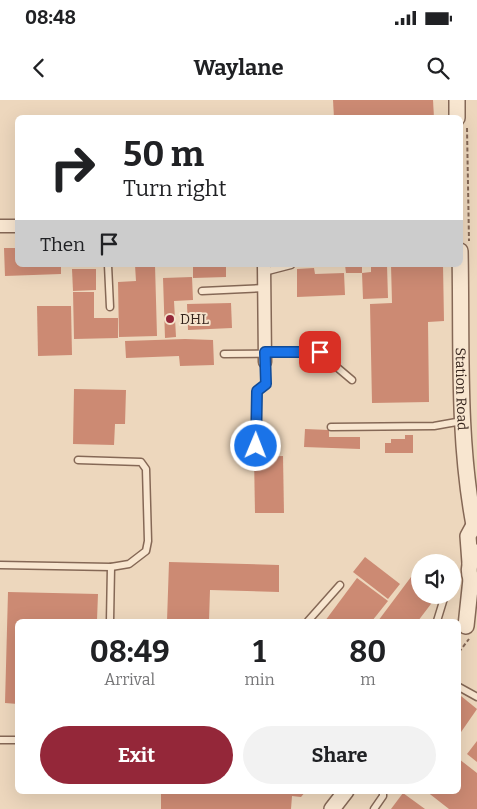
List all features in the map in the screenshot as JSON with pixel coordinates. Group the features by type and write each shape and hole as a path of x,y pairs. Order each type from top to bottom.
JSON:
{"street":[{"path":"457,100 457,115"},
{"path":"0,226 15,226"},
{"name":"Station Road","path":"460,267 464,421 468,491 475,527 468,536 473,558 474,584 465,633"},
{"path":"264,268 265,357"},
{"path":"465,633 477,614"},
{"path":"332,809 344,794"}],"lane":[{"path":"108,267 110,307"},
{"path":"202,292 265,288"},
{"path":"224,354 265,357 320,352 352,380"},
{"path":"256,446 257,391 266,384 265,357"},
{"path":"331,427 434,426 464,421"},
{"path":"0,565 111,567 129,564 146,551 148,541 146,469 141,462 78,460"},
{"path":"110,619 111,567"},
{"path":"310,619 340,585"},
{"path":"438,619 442,604"},
{"path":"461,688 477,697"},
{"path":"0,740 15,740"},
{"path":"374,809 383,794"}],"path":[{"path":"461,646 465,633"}],"building":[{"path":"333,100 433,100 434,115 334,115"},
{"path":"4,248 15,248 15,267 61,267 61,274 5,276"},
{"path":"135,267 155,267 157,336 119,337 118,282 136,281"},
{"path":"193,267 226,267 226,277 193,278"},
{"path":"345,267 362,267 362,273 346,273"},
{"path":"371,267 387,267 388,298 363,299 362,273 371,272"},
{"path":"391,267 443,267 444,321 428,322 429,402 372,403 370,304 392,303"},
{"path":"314,268 315,274 344,273 345,295 297,297 297,269"},
{"path":"72,269 96,269 96,290 73,291"},
{"name":"DHL","path":"192,277 193,300 174,301 176,337 165,338 163,278"},
{"path":"73,292 94,292 94,318 118,318 118,338 74,339"},
{"path":"231,303 232,328 188,330 187,304"},
{"path":"37,306 71,306 72,355 38,356"},
{"path":"213,340 214,365 180,366 179,356 126,358 125,341"},
{"path":"74,389 126,390 125,424 115,424 114,445 73,444"},
{"path":"305,429 329,430 329,437 360,437 360,449 304,447"},
{"path":"405,435 413,435 413,453 385,453 385,443 391,443 391,439 405,439"},
{"path":"283,456 284,513 255,513 254,457"},
{"path":"365,557 400,584 388,599 353,572"},
{"path":"169,562 279,565 279,592 210,590 209,619 167,619"},
{"path":"411,577 411,604 431,604 420,619 380,619"},
{"path":"357,578 388,601 374,619 326,619"},
{"path":"8,592 98,594 97,619 15,619 15,704 5,703"},
{"path":"461,696 477,709 461,732"},
{"path":"477,741 477,762 467,754"},
{"path":"461,761 477,773 477,809 449,809 430,794 461,794"},
{"path":"161,794 304,794 301,797 292,796 291,809 161,809"},
{"path":"402,794 404,794 425,809 391,809"}],"place":[{"name":"DHL","path":"170,319"}],"route":[{"path":"256,446 257,391 266,384 265,352 320,352"}]}
